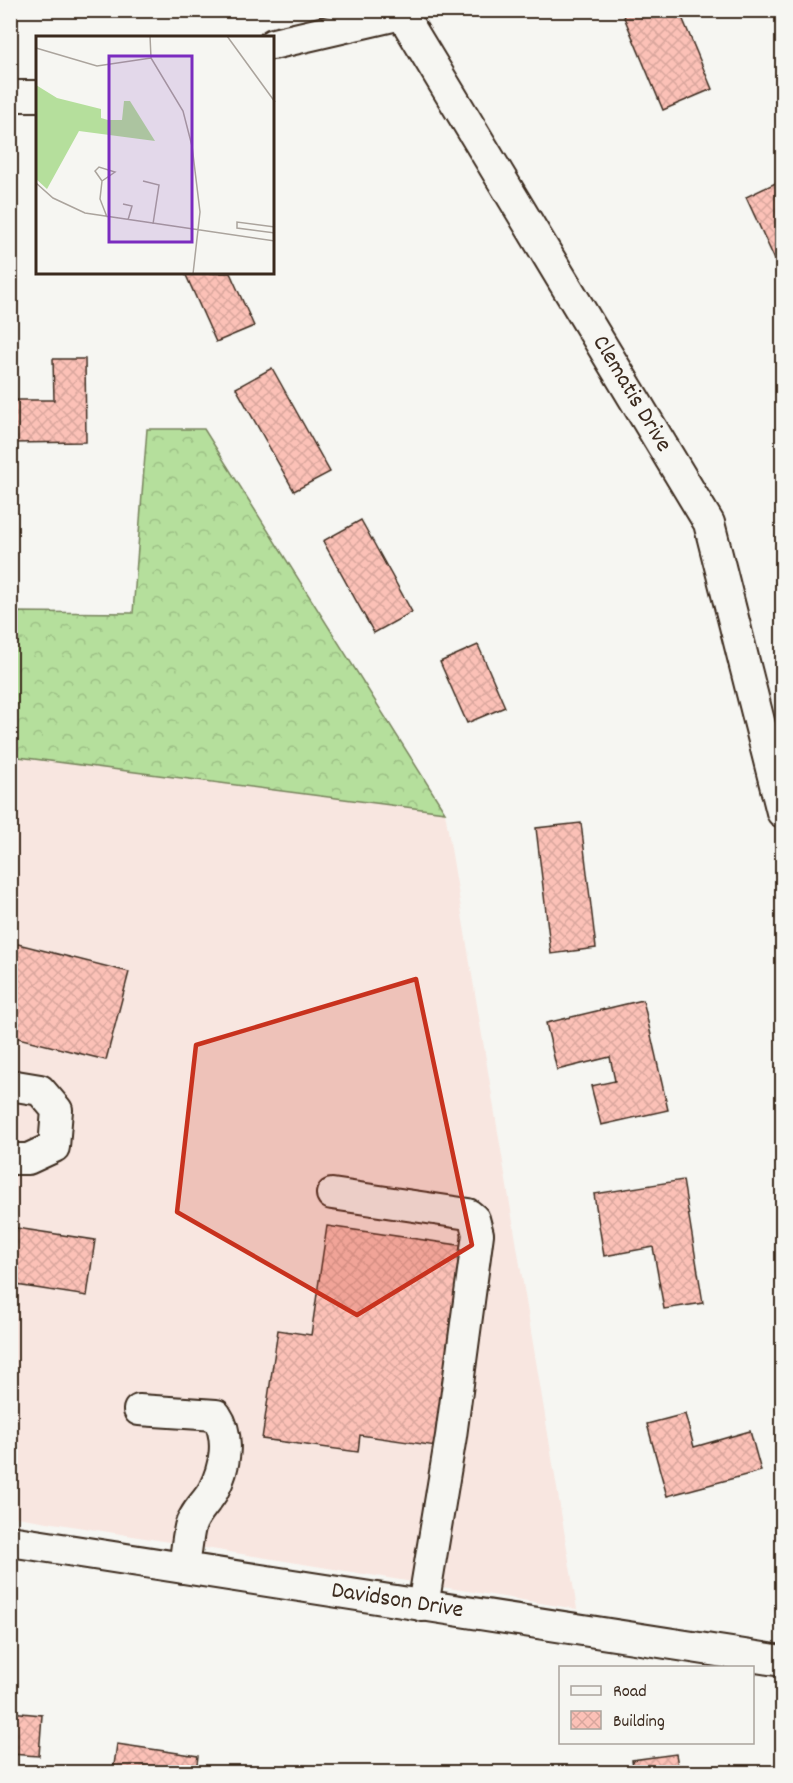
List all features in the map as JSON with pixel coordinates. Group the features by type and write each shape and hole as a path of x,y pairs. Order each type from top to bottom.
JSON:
{"street":[{"path":"274,44 401,12"},
{"name":"Clematis Drive","path":"401,12 709,523 783,812"},
{"path":"10,96 36,96"},
{"path":"10,1085 40,1090 57,1110 54,1147 28,1159 10,1159"},
{"path":"332,1194 468,1214 474,1219 478,1234 451,1436 423,1606"},
{"path":"139,1410 216,1415 226,1437 224,1457 213,1490 191,1525 184,1568"},
{"name":"Davidson Drive","path":"10,1541 783,1661"}],"highlighted area":[{"path":"416,979 472,1245 357,1315 177,1212 196,1045"}],"shaded area":[{"path":"10,756 445,812 577,1609 11,1516"}],"green space":[{"path":"147,429 204,429 445,812 11,756 11,612 133,613"}],"building":[{"path":"621,10 679,10 712,89 663,110"},
{"path":"782,180 782,275 746,197"},
{"path":"185,274 230,274 254,326 216,342"},
{"path":"53,359 85,359 86,442 10,443 10,400 54,400"},
{"path":"272,368 330,472 294,491 236,388"},
{"path":"361,520 412,612 374,633 323,541"},
{"path":"478,645 505,707 467,723 440,662"},
{"path":"581,823 596,948 551,954 536,828"},
{"path":"10,942 129,972 106,1060 10,1036"},
{"path":"643,1000 668,1110 601,1125 591,1086 615,1081 610,1057 557,1070 546,1023"},
{"path":"683,1180 703,1303 664,1309 653,1247 604,1256 594,1194"},
{"path":"327,1226 465,1246 436,1446 360,1435 358,1452 262,1439 278,1330 311,1335"},
{"path":"10,1227 95,1240 87,1296 10,1284"},
{"path":"685,1414 694,1447 750,1431 761,1471 667,1496 647,1424"},
{"path":"10,1712 42,1715 39,1756 10,1754"},
{"path":"117,1744 198,1756 196,1772 113,1772"},
{"path":"676,1754 679,1772 634,1772 632,1760"},
{"path":"300,1766 330,1772 298,1772"}]}
